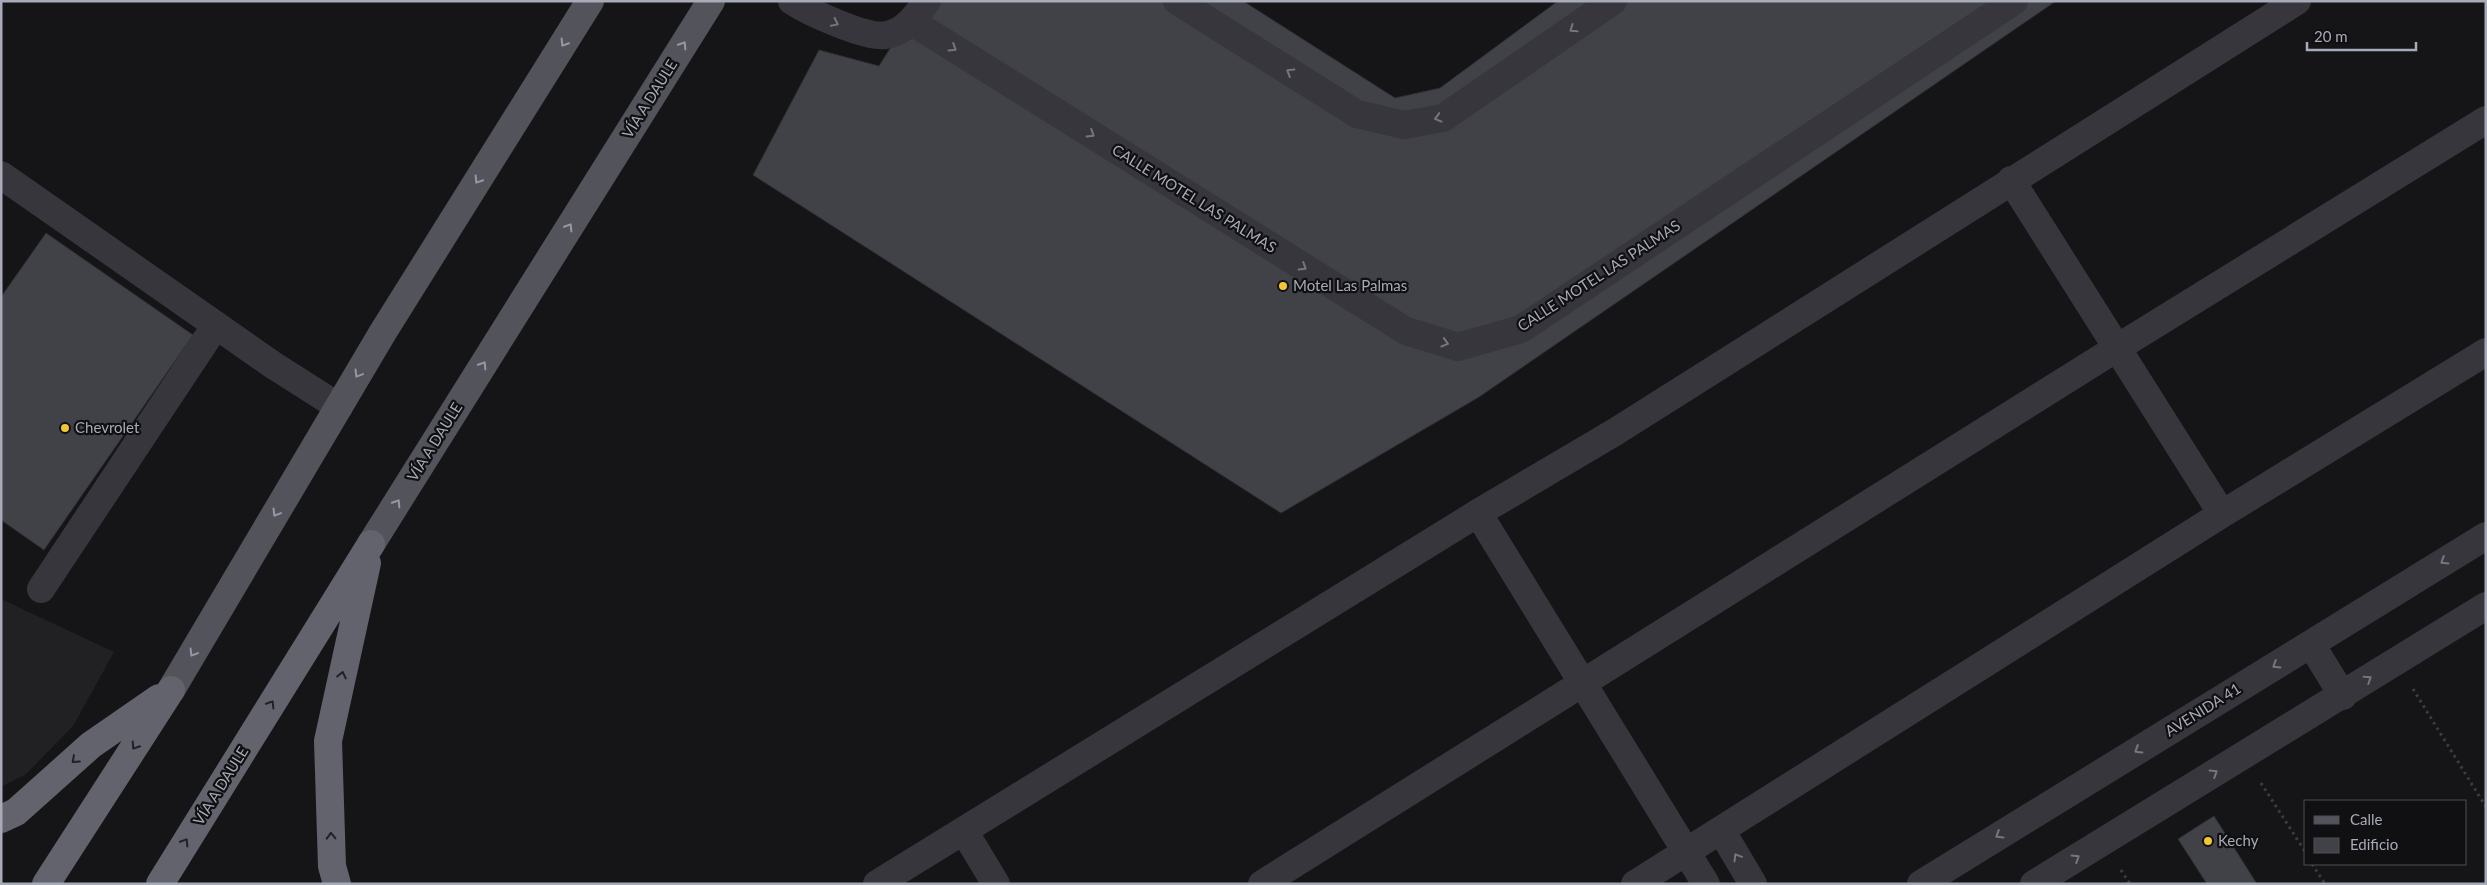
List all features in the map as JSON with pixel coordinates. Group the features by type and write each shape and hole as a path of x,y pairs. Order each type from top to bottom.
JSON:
{"highway":[{"name":"VÍA A DAULE","path":"160,884 371,544"},
{"path":"337,884 332,866 328,741 371,544"},
{"path":"1,819 16,812 91,745 171,690"},
{"path":"46,884 171,690"}],"main road":[{"path":"171,690 339,407 590,1"},
{"name":"VÍA A DAULE","path":"371,544 711,1"}],"street":[{"path":"792,1 847,28 886,36 920,12"},
{"path":"1177,1 1357,114 1404,125 1443,118 1613,1"},
{"name":"CALLE MOTEL LAS PALMAS","path":"920,12 1406,331 1458,347 1521,329 2014,1"},
{"path":"877,884 1478,513 1615,432 2297,1"},
{"path":"1262,884 2117,348 2486,120"},
{"path":"1,175 216,325 339,407"},
{"path":"2011,180 2222,514"},
{"path":"41,588 216,325"},
{"path":"1635,884 2222,514 2486,352"},
{"path":"1478,513 1706,884"},
{"name":"AVENIDA 41","path":"1921,884 2486,536"},
{"path":"2034,884 2243,755 2343,696 2486,606"},
{"path":"2311,644 2343,696"},
{"path":"1721,830 1753,884"},
{"path":"964,832 996,884"}],"path":[{"path":"2396,661 2486,807"},
{"path":"2243,755 2304,850"},
{"path":"2313,865 2325,884"}],"shaded area":[{"path":"1,599 114,652 73,726 26,774 1,787"}],"building":[{"name":"Motel Las Palmas","path":"920,1 1243,1 1395,98 1440,88 1558,1 2056,1 1479,397 1281,513 753,175 819,50 879,66"},
{"name":"Chevrolet","path":"46,233 193,335 44,550 1,520 1,297"},
{"path":"2214,816 2257,884 2207,884 2178,839"}],"place":[{"name":"Motel Las Palmas","path":"1283,286"},
{"name":"Chevrolet","path":"65,428"},
{"name":"Kechy","path":"2208,841"}]}
